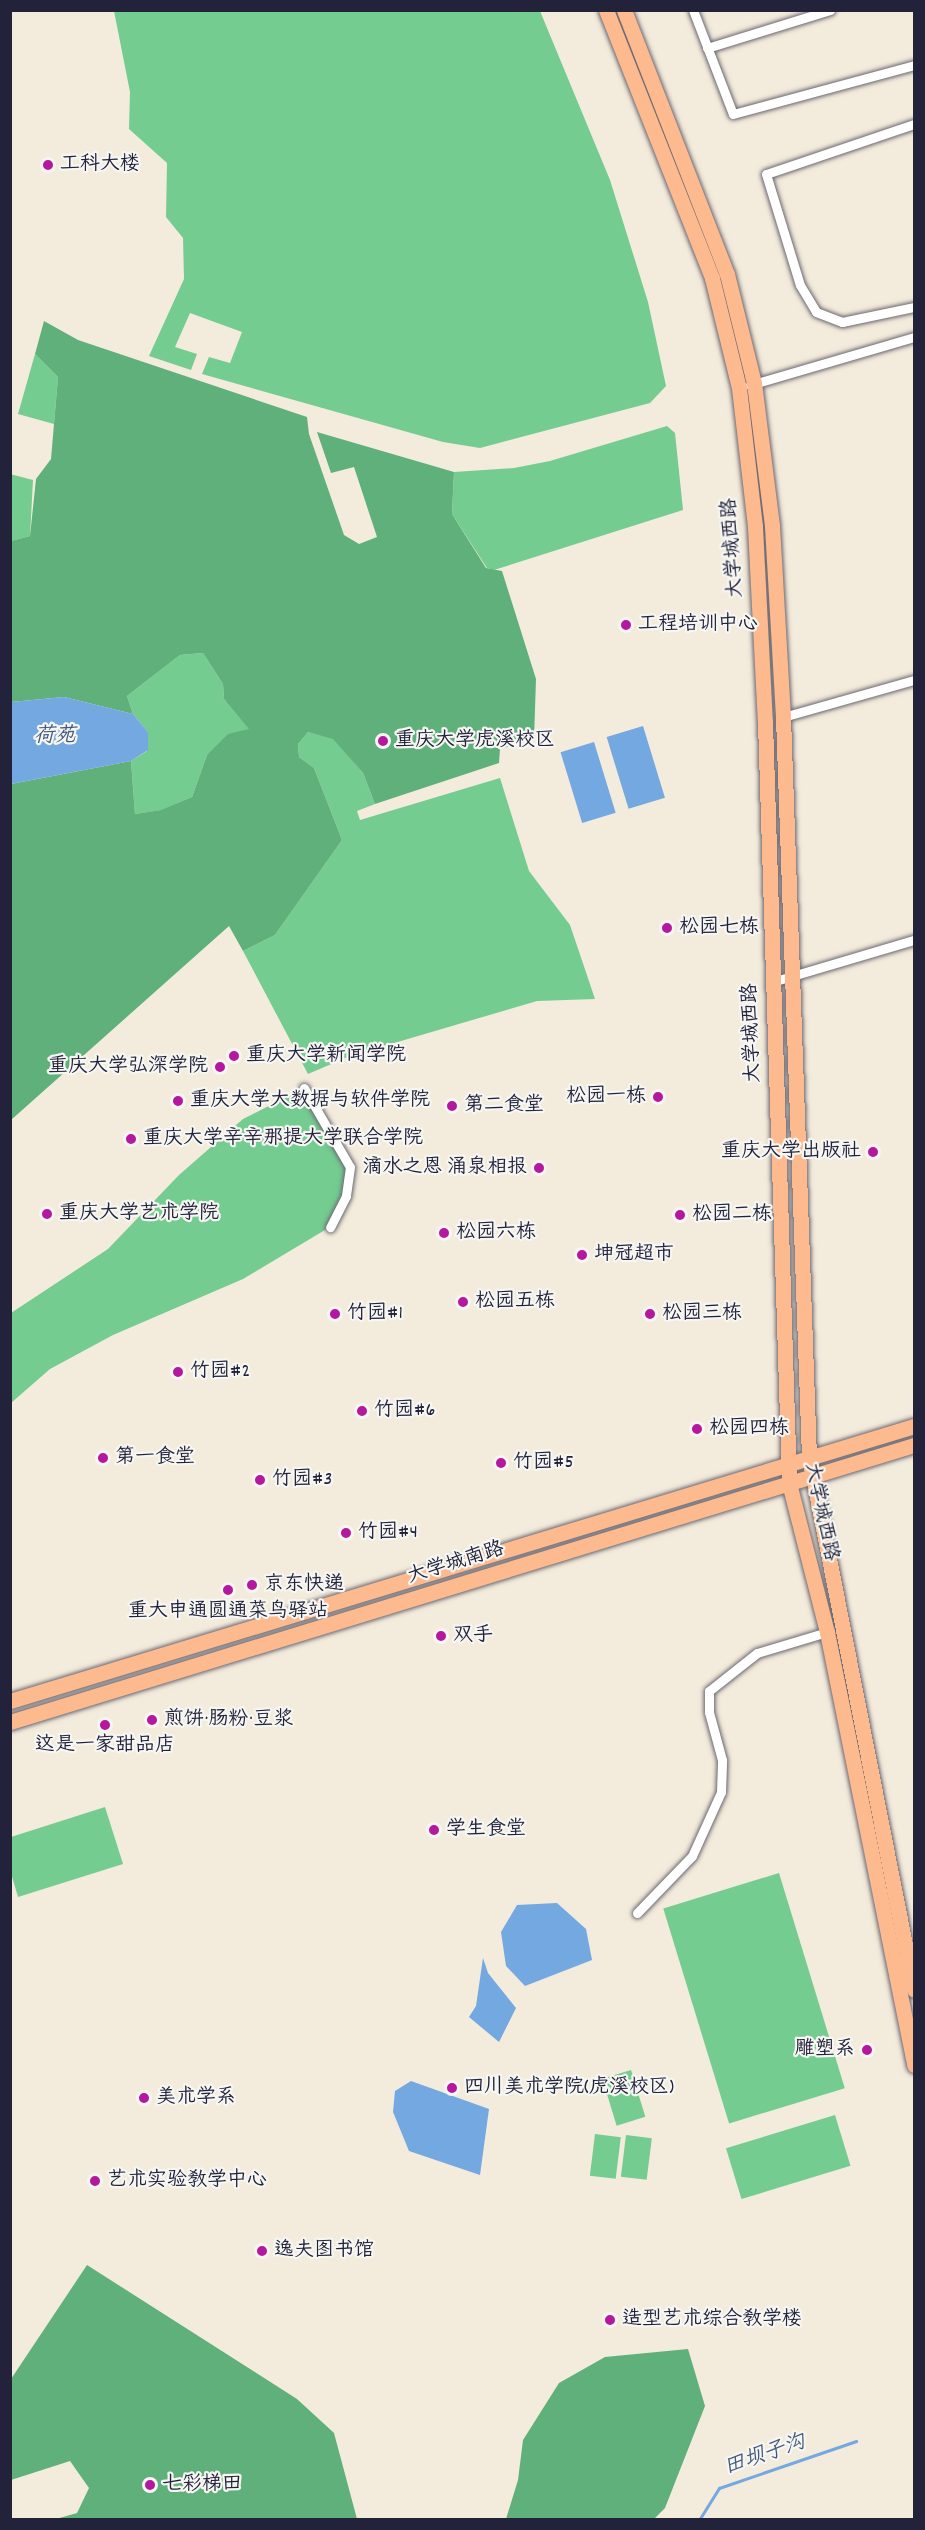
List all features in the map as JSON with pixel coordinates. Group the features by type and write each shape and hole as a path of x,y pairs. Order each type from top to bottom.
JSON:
{"main road":[{"name":"大学城西路","path":"606,10 711,279 747,386 756,550 789,1484 827,1632 915,2065"},
{"name":"大学城西路","path":"624,10 727,274 772,526 783,717 789,977 808,1457 915,1990"},
{"name":"大学城南路","path":"10,1701 787,1463 915,1426"},
{"name":"大学城南路","path":"10,1722 915,1445"}],"street":[{"path":"693,10 733,114 915,65"},
{"path":"707,48 830,10"},
{"path":"915,124 766,174 800,285 816,312 842,322 915,307"},
{"path":"747,386 915,337"},
{"path":"783,717 915,680"},
{"path":"772,982 915,940"},
{"path":"304,1088 350,1167 346,1196 330,1227"},
{"path":"637,1913 692,1856 721,1792 722,1760 709,1712 709,1691 757,1653 827,1632"}],"green space":[{"path":"114,11 540,11 610,180 648,302 666,386 650,403 480,448 443,442 202,374 209,357 230,363 242,332 190,313 175,347 197,354 191,370 149,356 184,279 183,238 166,217 167,163 129,129 130,92"},
{"path":"44,321 78,340 307,417 309,434 344,535 359,544 377,537 354,467 331,473 317,432 454,472 452,514 486,568 502,571 536,679 534,739 500,749 499,763 375,804 363,773 333,739 308,732 298,744 299,757 314,768 342,840 275,935 243,951 229,926 11,1120 11,784 131,761 135,814 161,810 192,797 207,755 228,734 249,729 224,699 223,684 203,653 180,655 127,696 133,714 64,697 11,702 11,541 30,536 36,479 51,459 58,377 35,354"},
{"path":"35,354 58,377 54,424 18,414"},
{"path":"667,426 675,433 683,510 494,570 487,568 452,514 454,472 514,468 550,461"},
{"path":"10,474 33,480 30,536 11,541"},
{"path":"203,653 223,684 224,699 250,729 207,755 192,797 162,810 135,814 131,761 147,751 148,732 133,714 127,696 180,655"},
{"path":"308,732 333,738 363,773 375,804 357,811 360,820 500,778 529,871 570,925 595,999 537,1001 350,1056 308,1074 243,951 275,935 342,840 314,768 299,757 298,744"},
{"path":"304,1088 350,1167 346,1196 330,1227 243,1279 113,1335 50,1369 11,1403 11,1313 108,1249 179,1175 243,1119"},
{"path":"105,1807 123,1864 18,1897 11,1873 11,1837"},
{"path":"779,1873 845,2088 729,2124 663,1908"},
{"path":"631,2070 645,2117 617,2126 602,2079"},
{"path":"835,2115 850,2166 741,2199 726,2148"},
{"path":"595,2134 621,2137 616,2179 590,2176"},
{"path":"626,2135 652,2138 647,2180 621,2177"},
{"path":"87,2265 297,2399 334,2433 357,2519 56,2519 77,2513 89,2488 70,2461 11,2480 11,2379"},
{"path":"688,2349 705,2406 665,2508 654,2519 506,2519 518,2480 523,2440 559,2383 605,2357"}],"water":[{"name":"荷苑","path":"64,697 133,714 148,732 148,750 131,761 11,784 11,702"},
{"path":"643,726 665,798 629,809 607,737"},
{"path":"594,742 616,813 582,823 561,752"},
{"path":"557,1903 586,1929 592,1960 525,1986 506,1966 501,1932 517,1905"},
{"path":"483,1958 488,1973 516,2008 499,2042 469,2017 476,2006"},
{"path":"411,2081 489,2109 480,2175 409,2151 393,2112 395,2091"}],"waterway":[{"name":"田坝子沟","path":"699,2520 719,2488 856,2441"}],"place":[{"name":"工科大楼","path":"48,165"},
{"name":"工程培训中心","path":"626,625"},
{"name":"重庆大学虎溪校区","path":"383,741"},
{"name":"松园七栋","path":"667,928"},
{"name":"重庆大学新闻学院","path":"234,1056"},
{"name":"重庆大学弘深学院","path":"220,1067"},
{"name":"松园一栋","path":"658,1097"},
{"name":"重庆大学大数据与软件学院","path":"178,1101"},
{"name":"第二食堂","path":"452,1106"},
{"name":"重庆大学辛辛那提大学联合学院","path":"131,1139"},
{"name":"重庆大学出版社","path":"873,1152"},
{"name":"滴水之恩 涌泉相报","path":"539,1168"},
{"name":"重庆大学艺术学院","path":"47,1214"},
{"name":"松园二栋","path":"680,1215"},
{"name":"松园六栋","path":"444,1233"},
{"name":"坤冠超市","path":"582,1255"},
{"name":"松园五栋","path":"463,1302"},
{"name":"竹园#1","path":"335,1314"},
{"name":"松园三栋","path":"650,1314"},
{"name":"竹园#2","path":"178,1372"},
{"name":"竹园#6","path":"362,1411"},
{"name":"松园四栋","path":"697,1429"},
{"name":"第一食堂","path":"103,1458"},
{"name":"竹园#5","path":"501,1463"},
{"name":"竹园#3","path":"260,1480"},
{"name":"竹园#4","path":"346,1533"},
{"name":"京东快递","path":"252,1585"},
{"name":"重大申通圆通菜鸟驿站","path":"228,1590"},
{"name":"双手","path":"441,1636"},
{"name":"煎饼·肠粉·豆浆","path":"152,1720"},
{"name":"这是一家甜品店","path":"105,1725"},
{"name":"学生食堂","path":"434,1830"},
{"name":"雕塑系","path":"867,2050"},
{"name":"四川美术学院(虎溪校区)","path":"452,2088"},
{"name":"美术学系","path":"144,2098"},
{"name":"艺术实验教学中心","path":"95,2181"},
{"name":"逸夫图书馆","path":"262,2251"},
{"name":"造型艺术综合教学楼","path":"610,2320"},
{"name":"七彩梯田","path":"150,2485"}]}
